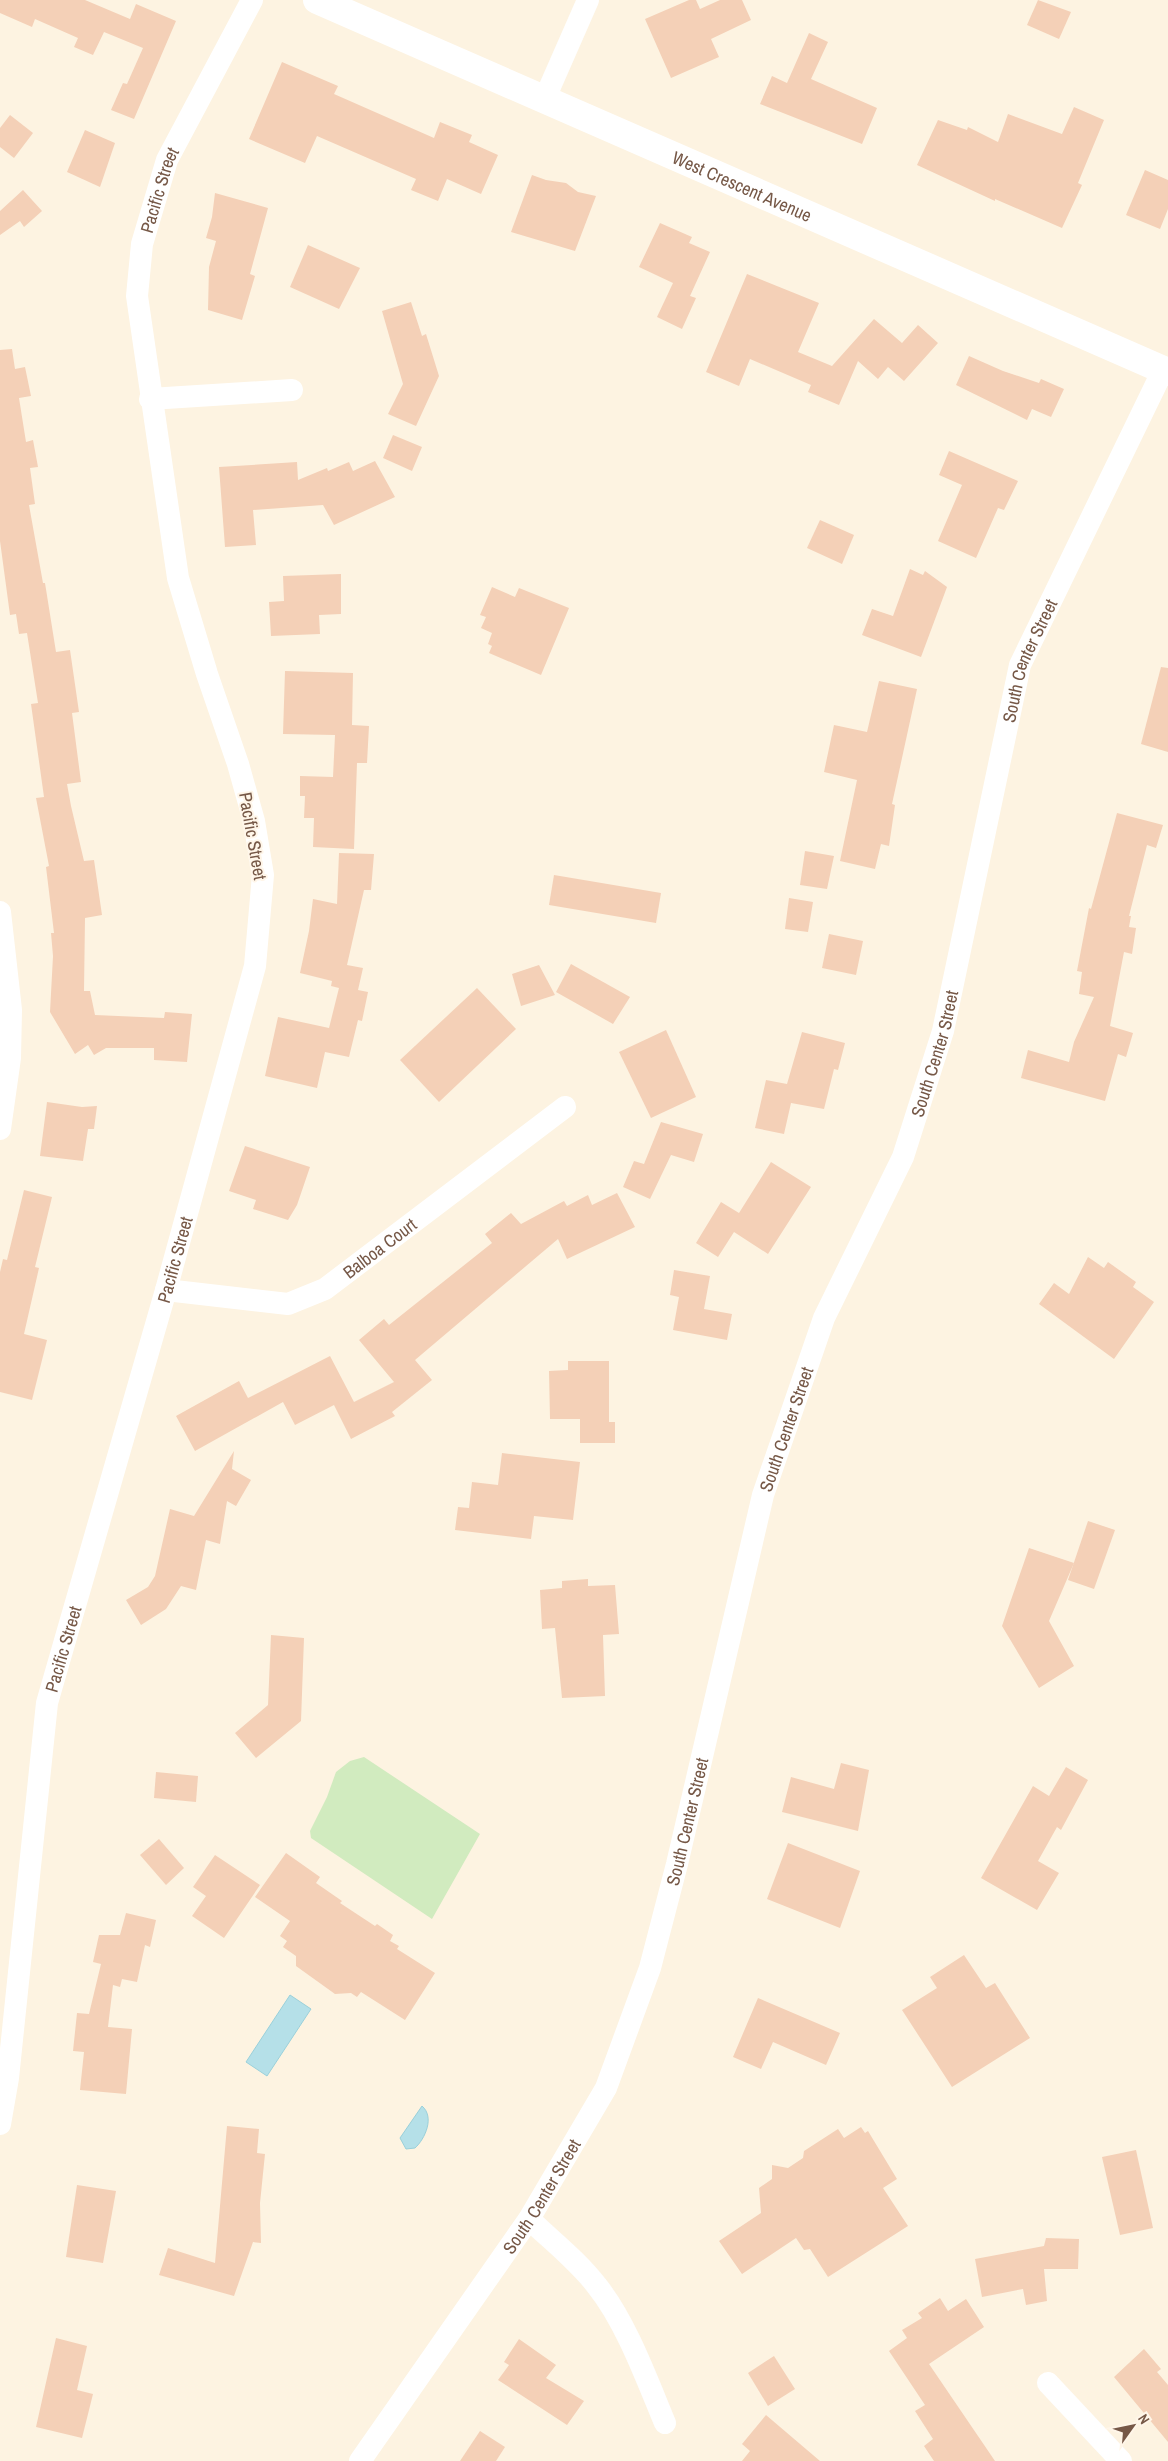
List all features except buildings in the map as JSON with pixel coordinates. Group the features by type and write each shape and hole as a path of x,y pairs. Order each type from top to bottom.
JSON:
{"street":[{"name":"Pacific Street","path":"0,2124 3,2071 47,1703 166,1290 255,966 263,875 254,821 238,764 207,674 178,578 150,399 137,296 142,244 167,160 252,0"},
{"name":"West Crescent Avenue","path":"317,0 545,98 1165,371"},
{"path":"545,98 588,0"},
{"name":"South Center Street","path":"360,2461 529,2219 606,2088 650,1968 677,1864 763,1495 824,1318 903,1158 943,1031 1020,665 1165,371"},
{"path":"150,399 292,390"},
{"path":"0,912 10,1058 0,1129"},
{"name":"Balboa Court","path":"166,1290 288,1304 325,1289 565,1107"},
{"path":"529,2219 585,2272 610,2306 644,2373 665,2423"},
{"path":"1048,2383 1121,2461"}],"green space":[{"path":"364,1757 480,1834 432,1919 311,1838 310,1831 327,1797 336,1772 350,1761"}],"water":[{"path":"290,1995 311,2009 267,2076 246,2062"},
{"path":"422,2106 428,2116 425,2134 415,2148 406,2149 400,2138"}]}
